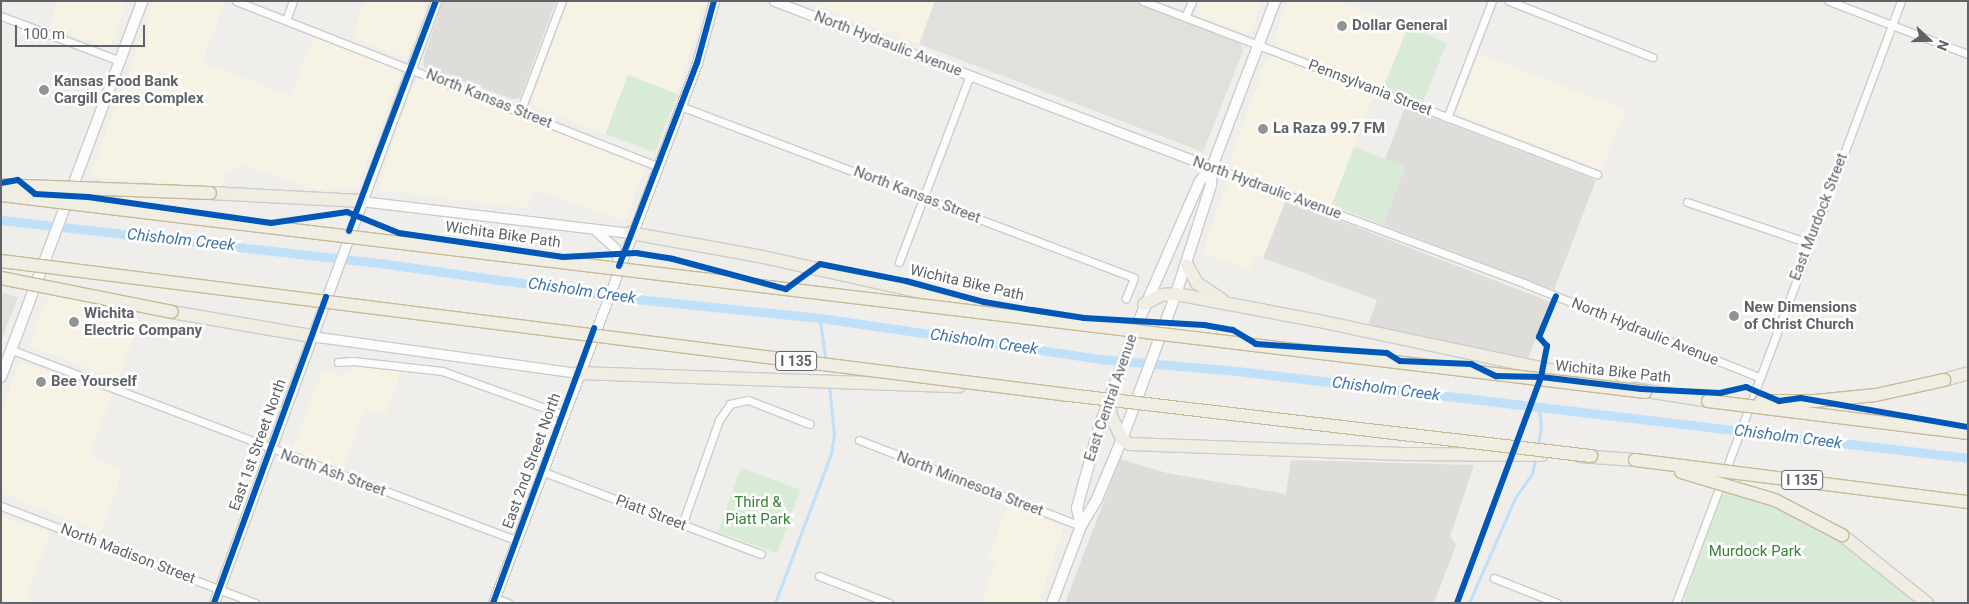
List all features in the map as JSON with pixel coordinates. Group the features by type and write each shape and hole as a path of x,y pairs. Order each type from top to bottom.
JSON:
{"highway":[{"path":"1,185 361,201"},
{"path":"1,195 510,254 1073,326 1644,392 1708,402 1968,433"},
{"path":"630,233 763,257 1073,326"},
{"name":"I 135","path":"1,261 1017,388 1635,460 1968,502"},
{"path":"1187,265 1192,279 1211,294 1268,312"},
{"path":"1,278 172,312 311,336"},
{"path":"1144,304 1162,295 1176,294 1319,320 1644,392"},
{"path":"578,373 1017,388"},
{"path":"1708,402 1842,399 1876,396 1968,373"},
{"path":"1112,394 1110,414 1122,439 1130,444 1259,450 1591,456"},
{"path":"1635,460 1768,498 1842,535 1927,603"}],"main road":[{"path":"1,377 142,1"},
{"name":"East Central Avenue","path":"1052,603 1081,526 1097,499 1122,439 1187,265 1211,185 1212,167 1275,1"},
{"name":"East Central Avenue","path":"1081,526 1077,508 1099,427 1144,304 1200,181 1212,167"}],"street":[{"name":"North Kansas Street","path":"236,1 412,68 657,166"},
{"path":"286,20 293,1"},
{"name":"East 1st Street North","path":"214,603 349,231 436,1"},
{"path":"520,112 562,1"},
{"name":"East 2nd Street North","path":"494,600 594,328 697,63 714,1"},
{"name":"North Hydraulic Avenue","path":"774,1 1526,284 1759,378"},
{"name":"Pennsylvania Street","path":"1143,1 1597,174"},
{"path":"1186,17 1192,1"},
{"path":"1448,118 1492,1"},
{"path":"1509,1 1652,57"},
{"path":"1829,1 1968,54"},
{"name":"East Murdock Street","path":"1676,603 1748,405 1901,1"},
{"path":"1,16 120,61"},
{"path":"900,262 970,75"},
{"name":"North Kansas Street","path":"680,106 1134,278 1126,298"},
{"path":"361,201 630,233"},
{"path":"1687,202 1809,243"},
{"path":"593,228 615,248 619,266"},
{"path":"311,336 578,373"},
{"name":"North Ash Street","path":"12,350 270,449 516,540"},
{"path":"338,362 353,361 442,370 562,414"},
{"path":"682,525 719,420 726,409 736,401 748,400 810,424"},
{"name":"North Minnesota Street","path":"859,440 1081,526"},
{"name":"Piatt Street","path":"541,471 761,554"},
{"name":"North Madison Street","path":"1,506 255,603"},
{"path":"819,576 889,603"},
{"path":"1494,578 1557,603"},
{"path":"494,600 508,603"}],"shaded area":[{"path":"58,1 127,1 110,48 49,27"},
{"path":"154,1 225,2 202,62 291,96 314,36 396,67 400,75 357,187 323,192 242,165 225,172 223,187 90,177"},
{"path":"365,1 428,1 408,55 399,56 352,37"},
{"path":"443,1 556,1 520,98 512,99 424,67 423,60"},
{"path":"568,1 706,1 677,94 628,75 606,134 535,107 532,100"},
{"path":"805,1 935,1 919,44"},
{"path":"935,1 1133,1 1240,42 1243,51 1203,152 919,44"},
{"path":"1199,1 1263,1 1251,30 1247,34 1197,15"},
{"path":"1288,1 1340,1 1408,27 1385,87 1279,46 1275,37"},
{"path":"1479,54 1626,110 1601,170 1462,116 1458,108"},
{"path":"1273,56 1374,95 1332,205 1234,168 1230,162 1265,62"},
{"path":"420,77 608,149 642,166 644,169 625,221 533,189 526,208 378,190 411,90"},
{"path":"1405,107 1596,180 1554,290 1383,225 1405,167 1385,159"},
{"path":"1229,177 1286,200 1263,258 1255,255 1249,270 1203,253"},
{"path":"1286,200 1551,302 1528,358 1368,325 1377,300 1263,258"},
{"path":"1,293 18,297 1,342"},
{"path":"50,294 95,304 139,322 118,380 29,345"},
{"path":"20,362 112,394 89,456 123,469 101,532 1,493 1,413"},
{"path":"357,366 401,372 385,415 365,408 342,469 292,450 323,370 341,376"},
{"path":"1120,459 1167,473 1286,494 1291,460 1474,465 1450,536 1456,545 1434,603 1065,603"},
{"path":"1008,504 1064,527 1038,603 981,603 996,563 988,560"},
{"path":"1,516 50,533 26,597 33,603 1,603"}],"green space":[{"path":"1408,27 1447,43 1423,102 1384,86"},
{"path":"628,75 677,94 655,153 605,134"},
{"path":"1354,147 1405,167 1383,225 1332,205"},
{"name":"Third & Piatt Park","path":"741,468 800,490 777,553 718,532"},
{"name":"Murdock Park","path":"1724,489 1774,505 1817,526 1851,548 1920,603 1683,603"}],"waterway":[{"name":"Chisholm Creek","path":"1,220 379,263 636,299 820,318 1100,359 1237,371 1968,458"},
{"path":"820,318 826,360"},
{"path":"775,603 831,454 834,434 829,385"},
{"path":"1538,445 1541,428 1539,409"},
{"path":"1469,603 1515,498 1532,474 1535,460"}],"cycle path":[{"path":"349,231 436,1"},
{"path":"619,266 697,63 714,1"},
{"name":"Wichita Bike Path","path":"1,183 18,180 35,194 88,197 271,223 347,212 399,233 563,257 636,253 673,259 786,289 820,264 906,281 984,302 1032,310 1084,318 1204,325 1233,330 1256,344 1387,353 1400,361 1471,364 1496,376 1541,377 1641,389 1720,393 1746,387 1779,401 1801,398 1968,427"},
{"path":"1457,603 1541,377 1547,346 1539,337 1556,296"},
{"path":"214,603 326,297"},
{"path":"493,603 594,328"}],"place":[{"name":"Dollar General","path":"1342,26"},
{"name":"Kansas Food Bank Cargill Cares Complex","path":"44,90"},
{"name":"La Raza 99.7 FM","path":"1263,129"},
{"name":"New Dimensions of Christ Church","path":"1734,316"},
{"name":"Wichita Electric Company","path":"74,322"},
{"name":"Bee Yourself","path":"41,382"}]}
